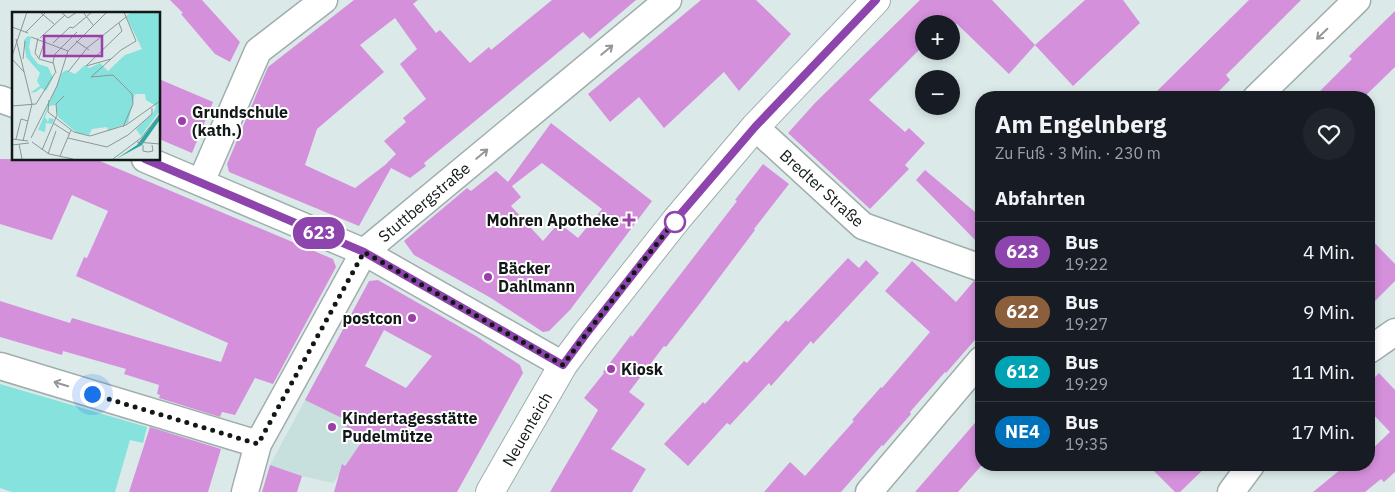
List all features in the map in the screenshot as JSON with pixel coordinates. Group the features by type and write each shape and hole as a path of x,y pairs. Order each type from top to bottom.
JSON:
{"street":[{"path":"201,182 258,51 324,0"},
{"name":"Stuttbergstraße","path":"244,492 258,444 364,252 668,0"},
{"name":"Neuenteich","path":"490,492 563,365 586,334 677,218 755,127 875,0"},
{"path":"1263,91 1357,0"},
{"name":"Bredter Straße","path":"755,127 863,226 975,266"},
{"path":"147,160 364,252 563,365"},
{"path":"1375,346 1395,332"},
{"path":"0,366 258,444"},
{"path":"869,492 975,367"},
{"path":"1231,492 1247,471"}],"shaded area":[{"name":"Kindertagesstätte Pudelmütze","path":"324,365 365,437 333,483 302,476 270,465"},
{"path":"0,384 147,427 143,443 130,440 115,492 12,492 0,488"}],"building":[{"path":"170,0 202,0 240,42 230,62 215,54 181,14 183,13"},
{"path":"354,0 418,0 413,4 436,33 440,30 470,63 489,47 491,50 552,0 636,0 590,39 583,32 424,163 426,166 410,178 391,168 359,226 229,172 227,164 268,67","holes":["395,18 417,49 400,64 426,99 403,118 406,122 384,141 396,154 355,188 305,165 317,129 384,72 360,45"]},
{"path":"701,0 756,0 791,34 739,91 724,72 664,128 639,97 610,122 588,94"},
{"path":"920,0 992,0 1035,45 1009,74 960,27 960,15 915,15 915,54 869,100 905,132 909,128 925,143 905,165 909,169 870,209 788,133 815,103"},
{"path":"1085,0 1123,0 1140,23 1073,86 1035,45"},
{"path":"1249,0 1301,0 1226,75 1230,80 1219,91 1157,91"},
{"path":"1395,11 1395,67 1370,91 1320,91 1352,59 1349,56"},
{"name":"Grundschule (kath.)","path":"160,79 213,102 192,153 160,139"},
{"path":"551,123 652,201 570,310 549,331 543,332 491,298 414,255 404,241 467,188 471,191 496,171 508,182","holes":["542,163 602,209 578,238 563,226 556,226 543,241 511,206 521,197 511,185"]},
{"path":"0,159 97,160 333,259 336,267 273,384 255,378 235,415 222,412 220,417 159,398 160,395 157,394 159,385 124,374 126,369 63,351 62,355 0,337 0,301 70,323 72,318 221,362 228,343 76,276 84,257 87,258 108,211 72,195 52,240 0,224"},
{"path":"763,164 789,184 701,302 629,392 645,404 611,449 646,469 632,492 550,492 598,410 584,398 631,335 632,337 737,201 735,200"},
{"path":"925,170 975,212 975,240 916,180"},
{"path":"1375,243 1395,264 1395,281 1375,301"},
{"path":"848,258 859,268 866,260 879,273 813,344 811,341 771,386 769,383 730,425 727,423 688,466 664,444 703,402 705,404 744,361 747,363 786,320 788,322"},
{"path":"912,261 956,302 975,281 975,340 841,492 764,492 790,462 805,476 930,332 885,291"},
{"path":"378,280 476,336 520,365 523,373 457,492 334,492 342,464 345,466 365,437 343,425 346,420 305,400 369,281","holes":["384,330 432,356 406,388 365,366"]},
{"path":"1379,373 1395,390 1395,472 1384,482 1381,479 1365,492 1313,492 1339,471 1375,471 1375,446 1390,432 1375,416 1375,377"},
{"path":"975,423 975,471 977,471 958,492 915,492"},
{"path":"150,427 221,449 208,492 129,492"},
{"path":"270,465 302,476 297,492 262,492"},
{"path":"1154,471 1202,471 1180,492 1175,492"}],"bus line":[{"name":"623","path":"147,160 364,252 563,365 677,218 755,127 876,0"}],"place":[{"name":"Grundschule (kath.)","path":"182,121"},
{"name":"Mohren Apotheke","path":"629,220"},
{"name":"Bäcker Dahlmann","path":"488,277"},
{"name":"postcon","path":"412,318"},
{"name":"Kiosk","path":"611,369"},
{"name":"Kindertagesstätte Pudelmütze","path":"332,427"}],"route":[{"path":"92,394 258,444 364,252 563,365 677,218 675,222"}]}
